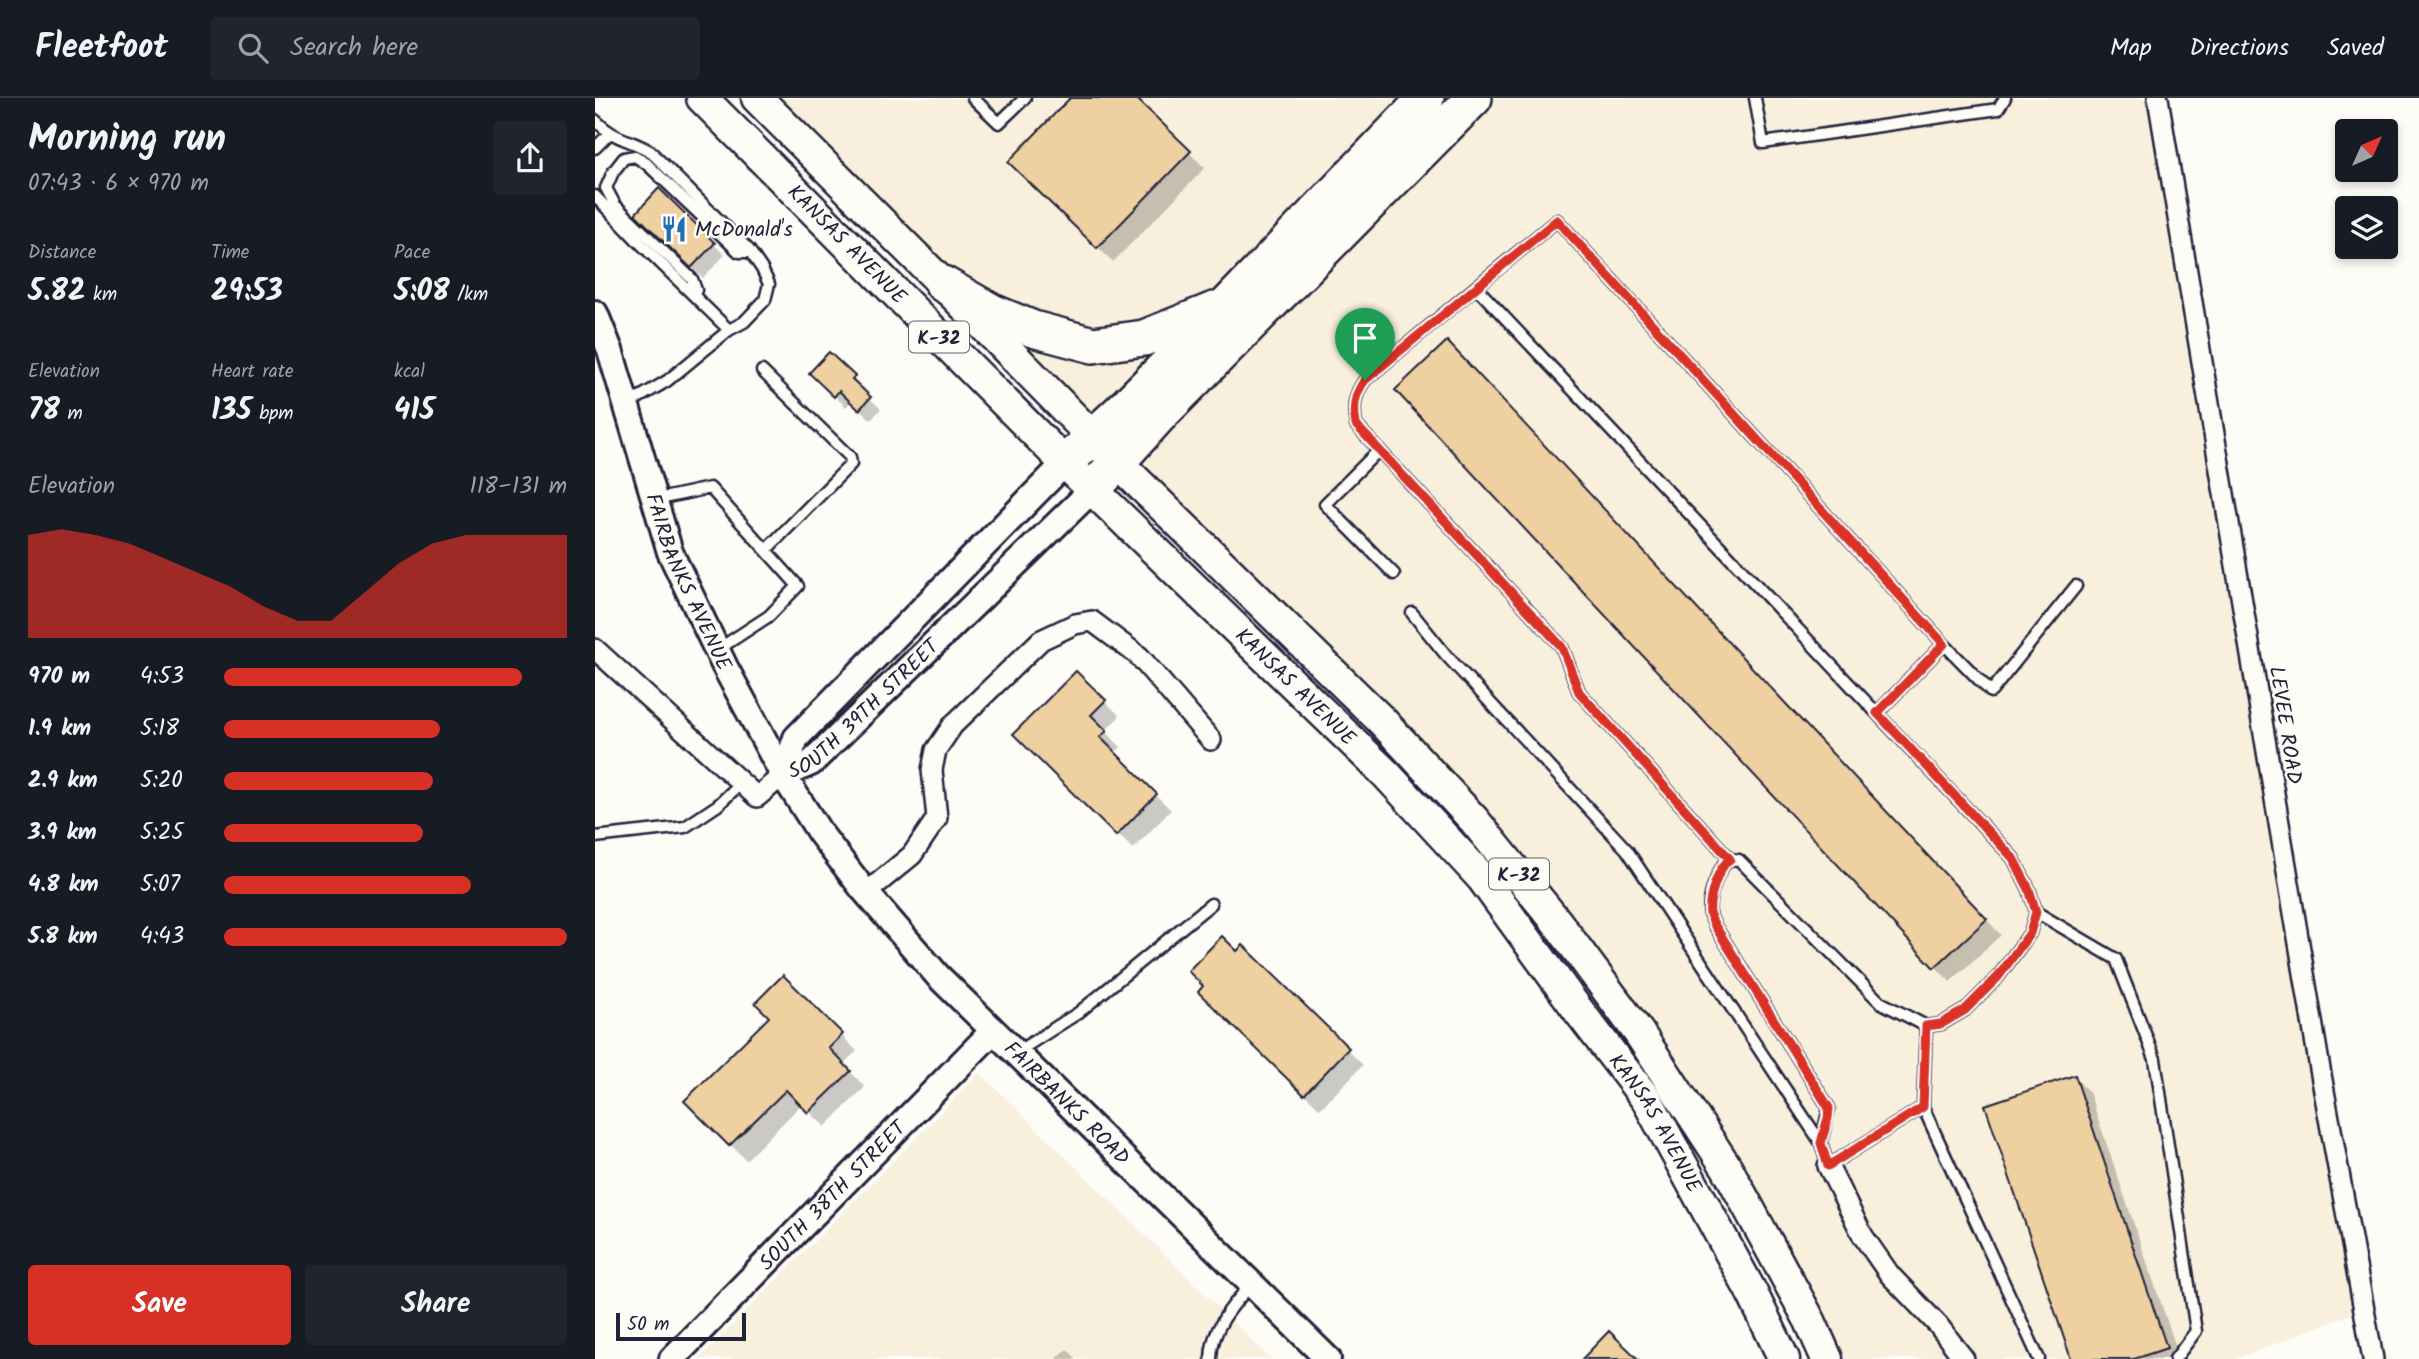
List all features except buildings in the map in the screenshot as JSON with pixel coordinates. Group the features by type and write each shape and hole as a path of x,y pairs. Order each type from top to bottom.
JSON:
{"highway":[{"path":"1065,463 1227,305 1426,98"},
{"path":"1093,489 1156,419 1475,98"},
{"path":"943,284 992,312 1033,329 1093,345 1144,338 1227,305"}],"main road":[{"name":"KANSAS AVENUE","path":"702,98 1065,463 1386,774 1482,878 1577,1010 1647,1100 1752,1293 1784,1359"},
{"name":"KANSAS AVENUE","path":"757,98 1117,462 1383,722 1474,820 1556,921 1639,1033 1727,1168 1810,1321 1827,1359"}],"street":[{"name":"LEVEE ROAD","path":"2158,98 2320,1069 2373,1359"},
{"name":"FAIRBANKS AVENUE","path":"595,313 610,350 670,552 716,650 783,775 820,833"},
{"name":"SOUTH 39TH STREET","path":"783,775 796,737 1065,463"},
{"name":"SOUTH 39TH STREET","path":"783,775 811,763 1093,489"},
{"path":"866,893 912,855 937,818 932,770 936,750 953,725 1041,640 1075,624 1092,621 1139,656 1211,740"},
{"path":"595,649 757,797 783,775"},
{"name":"FAIRBANKS ROAD","path":"820,833 866,893 938,976 1328,1359"},
{"name":"SOUTH 38TH STREET","path":"684,1355 993,1031"},
{"path":"1828,1166 1863,1236 1890,1275 1938,1325 1964,1359"}],"lane":[{"path":"973,98 999,123 1025,98"},
{"path":"1755,98 1763,143 1998,109 2005,98"},
{"path":"595,120 609,134 650,151 749,250 769,284 765,300 744,322 729,330 667,381 627,405"},
{"path":"595,148 609,134"},
{"path":"694,295 696,290 692,279 615,205 606,188 613,172 624,158 635,156 647,164 739,252 749,250"},
{"path":"595,196 729,330"},
{"path":"1730,859 1579,692 1562,647 1356,425 1353,410 1356,393 1365,380 1557,220 1944,644 1991,692 2076,586"},
{"path":"1476,287 2013,858 2029,889 2036,912 2030,933 1998,977 1965,1010 1941,1024 1926,1026 1880,1002 1739,860 1730,859 1724,863 1711,901 1710,915 1829,1108 1821,1143"},
{"path":"762,371 850,457 851,464 766,550"},
{"path":"1379,450 1325,504 1394,574"},
{"path":"654,500 711,488 798,586 769,616 716,650"},
{"path":"1412,614 1446,655 1627,850 1821,1143 1828,1166 1923,1107"},
{"path":"1877,713 1944,644"},
{"path":"595,837 685,827 718,805 738,780"},
{"path":"1015,1053 1078,1013 1211,904"},
{"path":"2036,912 2116,959 2155,1059 2196,1331 2175,1359"},
{"path":"1926,1026 1923,1107 2039,1359"},
{"path":"1211,1359 1211,1350 1220,1325 1237,1299 1252,1284"}],"shaded area":[{"path":"756,98 2148,98 2364,1309 2236,1359 1827,1359 1810,1321 1556,921"},
{"path":"980,1073 1271,1359 699,1359"}],"place":[{"name":"McDonald's","path":"674,229"}],"route":[{"path":"1557,220 1944,644 1877,713 2013,858 2029,889 2036,912 2030,933 1998,977 1965,1010 1941,1024 1926,1026 1923,1107 1828,1166 1821,1143 1829,1108 1710,915 1711,901 1719,876 1724,863 1730,859 1579,692 1562,647 1356,425 1353,410 1356,393 1365,380 1557,220"}]}
